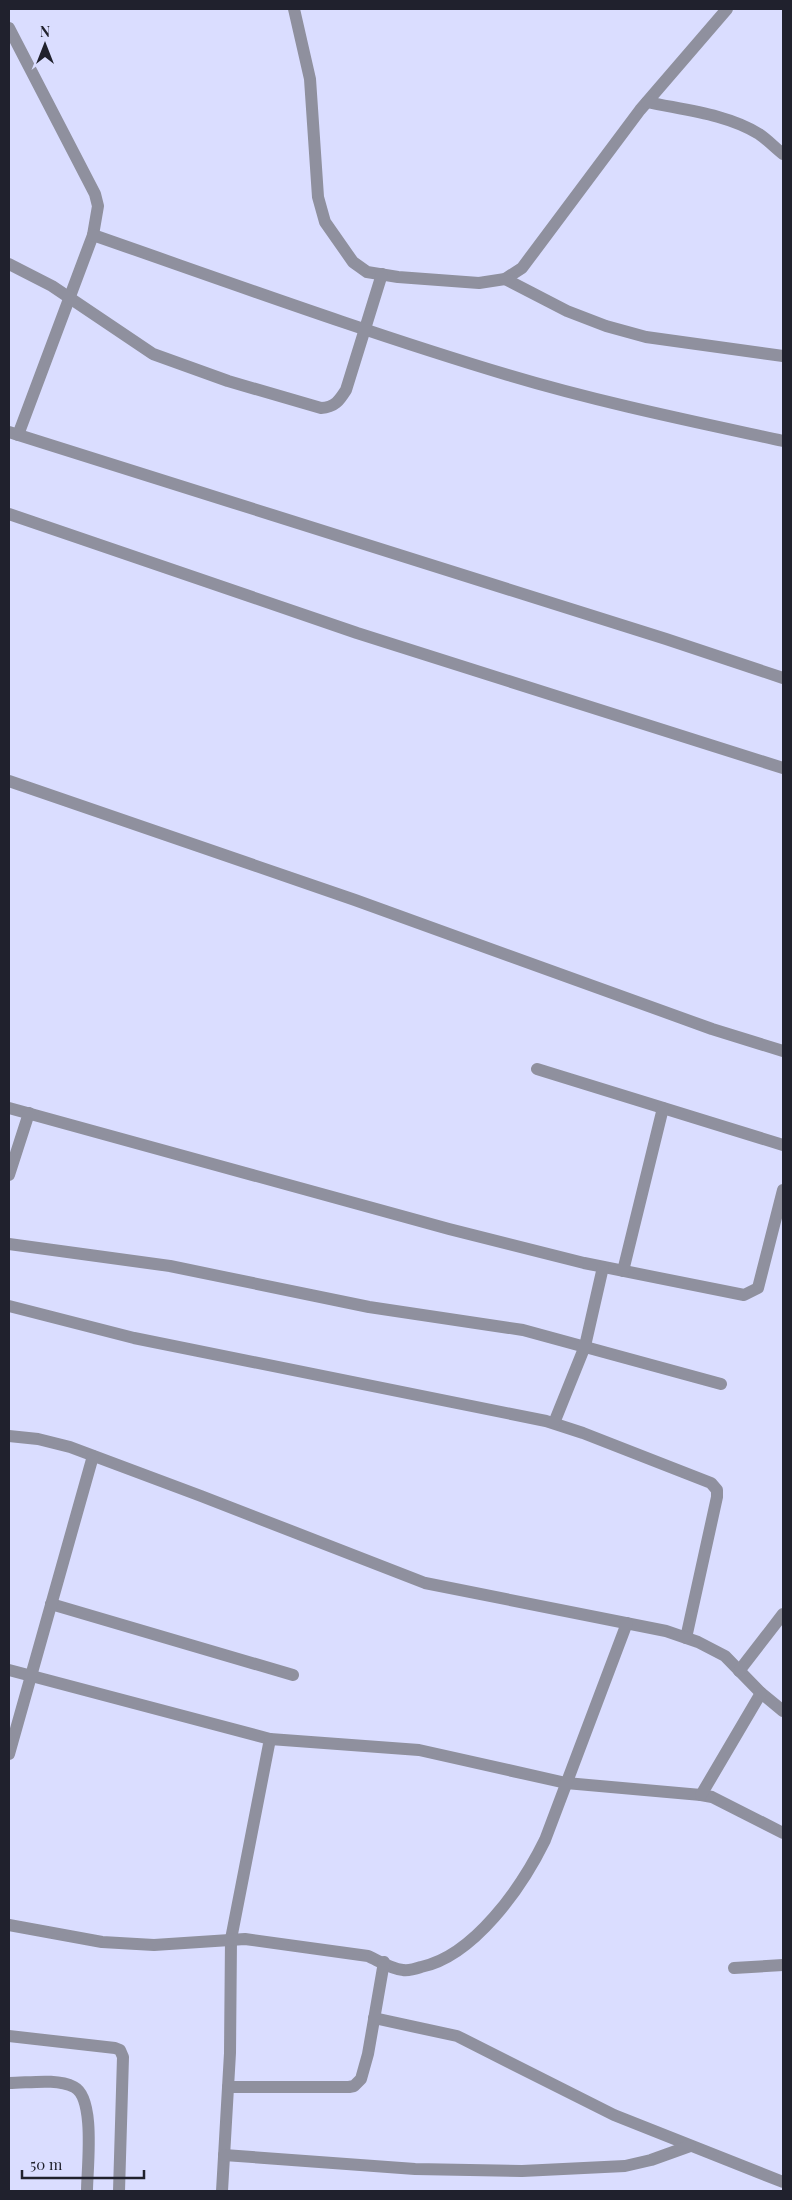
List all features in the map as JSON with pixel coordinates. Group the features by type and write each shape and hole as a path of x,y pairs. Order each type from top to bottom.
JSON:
{"street":[{"path":"294,9 310,78 318,197 325,222 353,262 367,272 479,283 505,278 522,268 647,102 726,9"},
{"path":"9,28 95,194 98,206 93,235 13,434 657,636 783,678"},
{"path":"647,102 724,119 747,127 761,135 783,154"},
{"path":"93,235 366,330 509,375 675,417 783,441"},
{"path":"9,264 52,286 153,354 228,381 321,408 332,407 340,401 346,390 382,274"},
{"path":"505,278 567,311 606,326 646,337 783,356"},
{"path":"9,514 357,633 783,768"},
{"path":"9,781 355,900 712,1029 783,1051"},
{"path":"537,1069 783,1145"},
{"path":"9,1108 449,1230 603,1267 744,1295 758,1288 778,1228 783,1190"},
{"path":"623,1271 663,1108"},
{"path":"9,1174 29,1113"},
{"path":"9,1244 170,1266 369,1307 523,1330 721,1384"},
{"path":"554,1424 585,1346 603,1267"},
{"path":"9,1306 134,1338 338,1380 498,1410 554,1424 711,1483 717,1490 686,1638"},
{"path":"9,1436 38,1439 93,1456 425,1583 666,1631 686,1638 724,1656 783,1712"},
{"path":"9,1754 93,1456"},
{"path":"51,1604 293,1675"},
{"path":"739,1671 783,1614"},
{"path":"9,1925 65,1936 120,1943 154,1945 246,1939 368,1956 384,1962 392,1968 404,1971 438,1964 470,1943 514,1892 531,1869 545,1840 627,1624"},
{"path":"9,1670 270,1739 419,1750 566,1783 701,1795 717,1800 783,1833"},
{"path":"701,1795 761,1693"},
{"path":"222,2191 228,2087 231,1939 270,1739"},
{"path":"228,2087 354,2086 361,2079 384,1962"},
{"path":"734,1968 783,1965"},
{"path":"374,2018 458,2036 614,2115 783,2182"},
{"path":"9,2036 120,2050 123,2057 119,2191"},
{"path":"9,2083 60,2083 74,2087 82,2093 87,2104 88,2121 87,2191"},
{"path":"224,2155 415,2169 522,2171 626,2166 651,2160 690,2146"}]}
